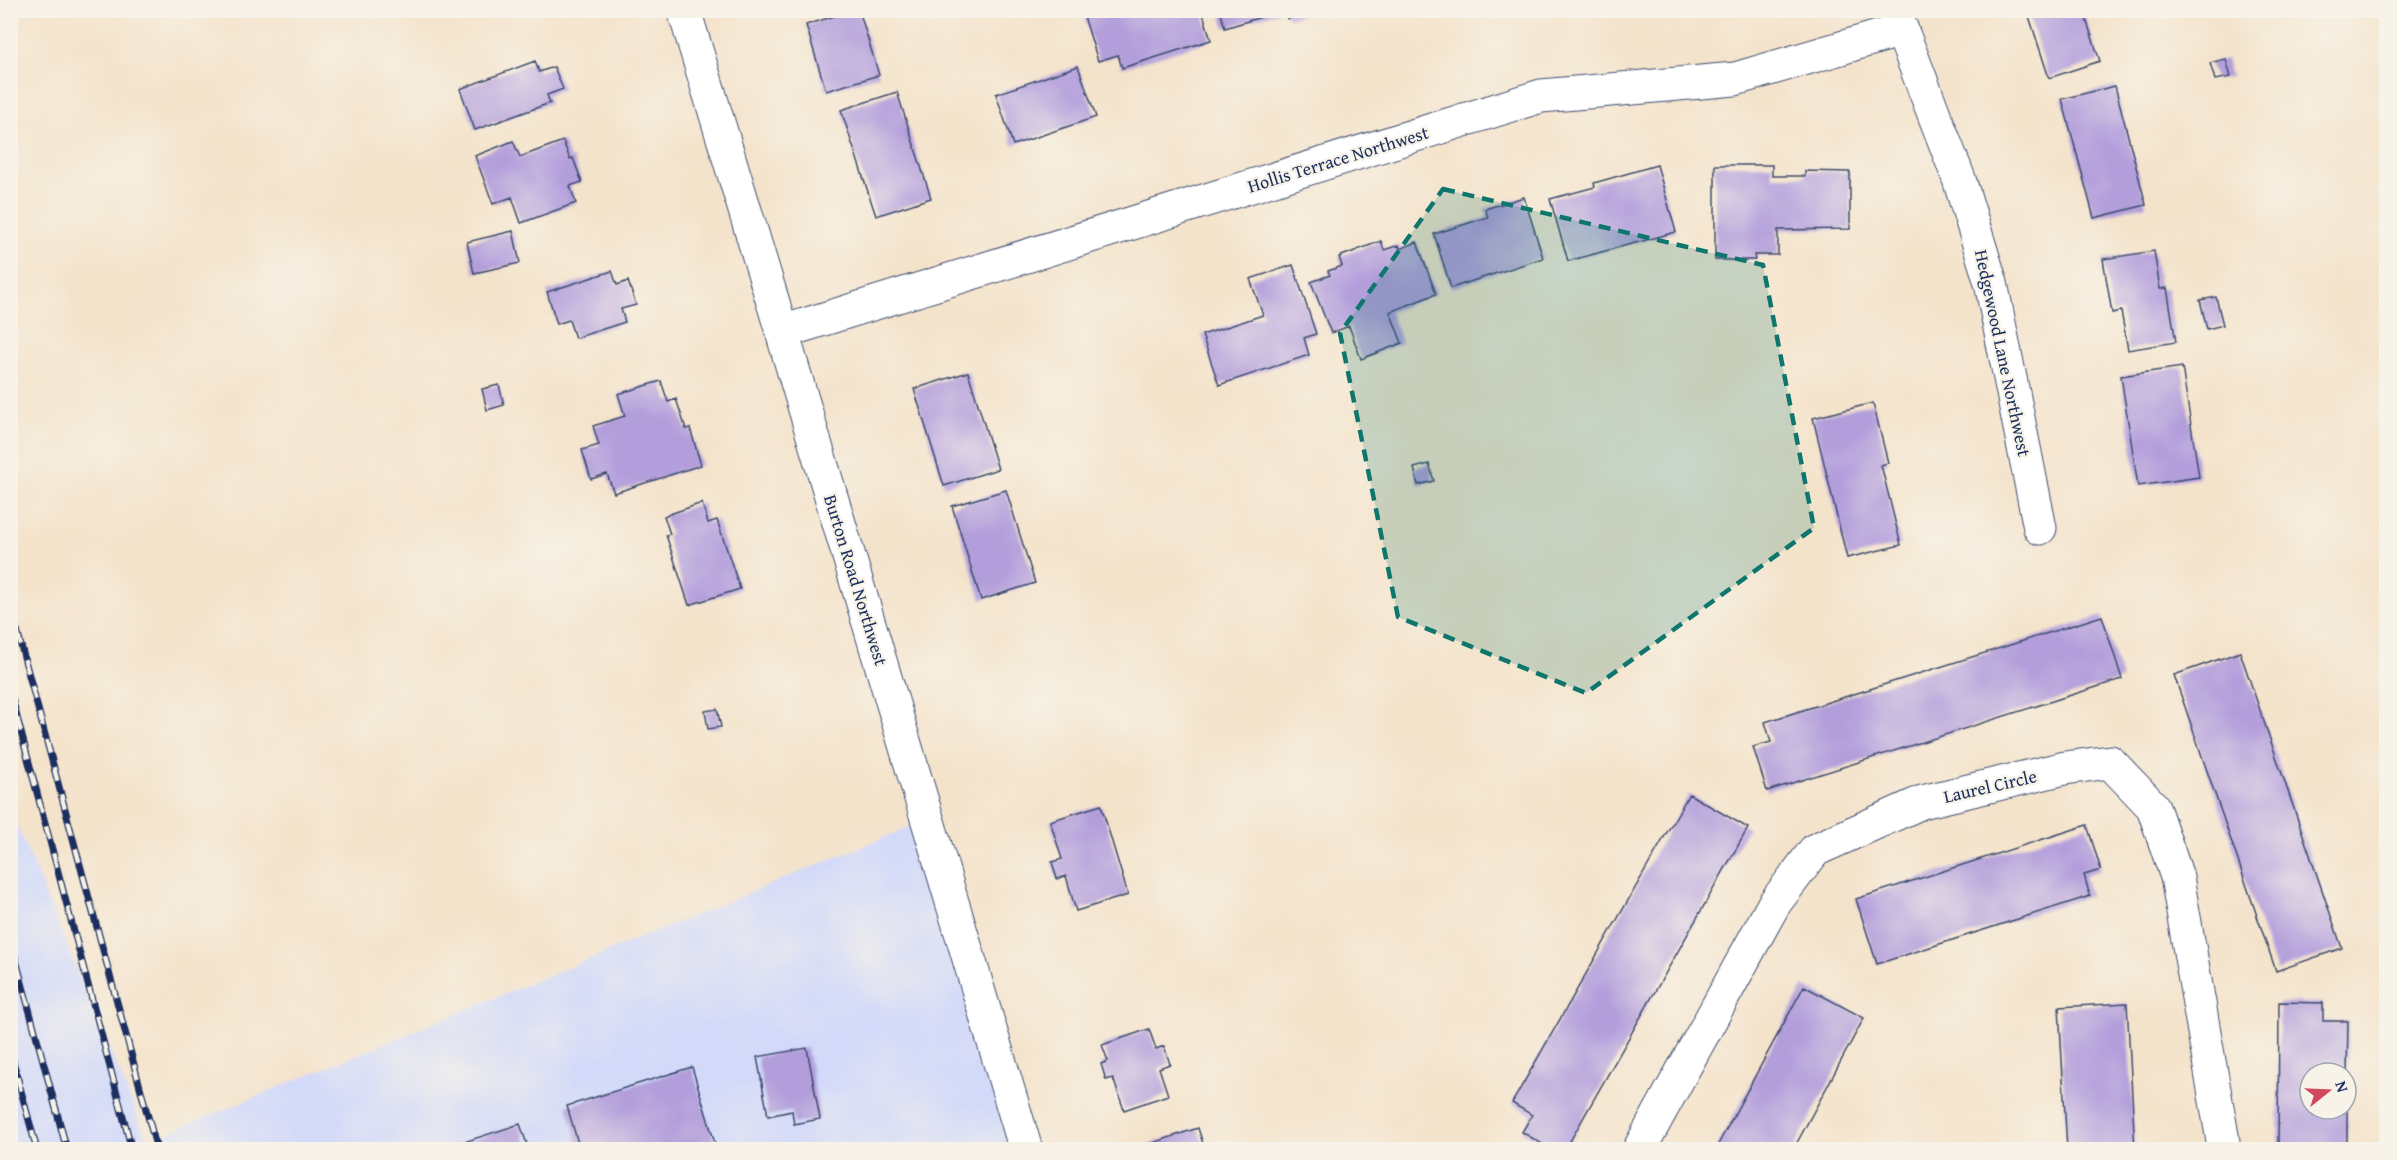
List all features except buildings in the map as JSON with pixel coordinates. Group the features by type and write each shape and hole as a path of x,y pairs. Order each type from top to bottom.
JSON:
{"street":[{"name":"Burton Road Northwest","path":"684,10 1026,1149"},
{"name":"Hollis Terrace Northwest","path":"782,332 1541,96 1735,79 1898,20"},
{"name":"Hedgewood Lane Northwest","path":"1898,20 1959,179 1991,283 2040,528"},
{"name":"Laurel Circle","path":"1639,1149 1774,904 1815,850 1922,802 2065,768 2110,762 2153,807 2177,877 2223,1141 2222,1149"}],"highlighted area":[{"path":"1443,189 1763,265 1814,528 1586,693 1398,617 1340,333"}],"shaded area":[{"path":"10,809 148,1141 914,825 1020,1149 11,1149"}],"railway":[{"path":"10,605 157,1150"},
{"path":"10,691 132,1150"},
{"path":"10,938 67,1150"},
{"path":"10,1050 37,1150"}]}
